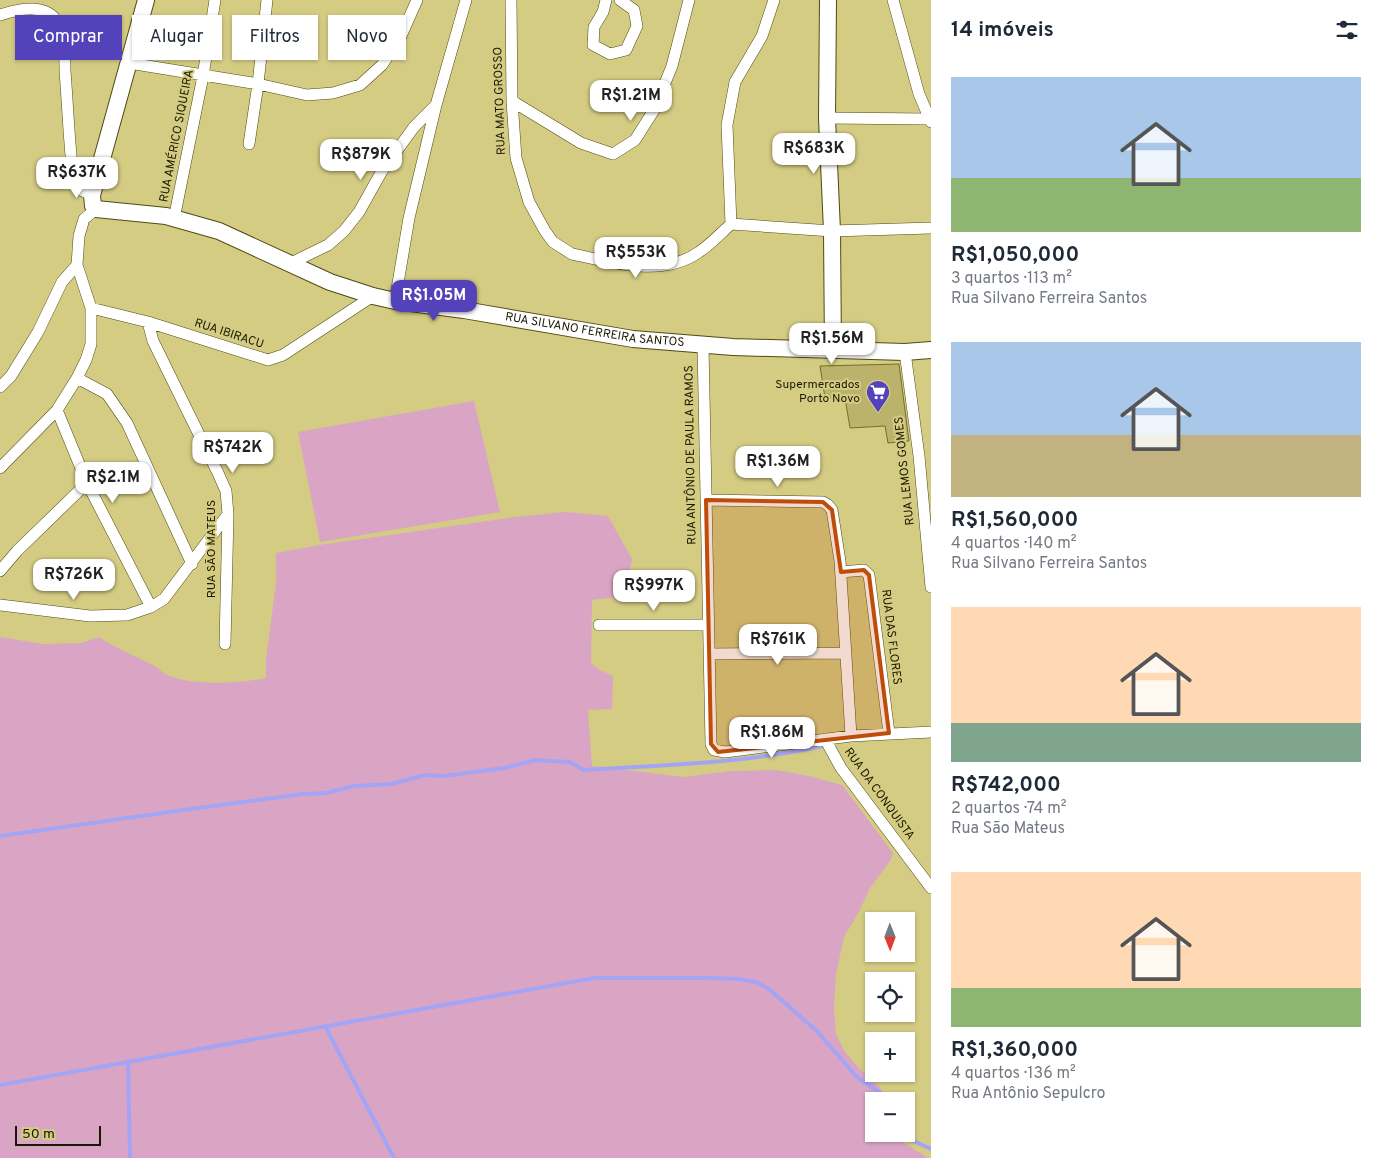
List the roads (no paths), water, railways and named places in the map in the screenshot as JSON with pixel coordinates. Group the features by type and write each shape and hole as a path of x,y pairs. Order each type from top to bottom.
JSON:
{"street":[{"path":"0,468 57,410 77,378 91,344 91,308 77,265 79,236 84,219 94,202 146,0"},
{"name":"RUA AMÉRICO SIQUEIRA","path":"174,219 203,76 214,0"},
{"path":"249,144 267,0"},
{"path":"129,63 258,84 307,95 333,93 360,85 382,65 401,36 417,0"},
{"path":"394,301 409,218 436,105 466,0"},
{"name":"RUA MATO GROSSO","path":"511,0 512,101 516,158 529,202 545,231 554,242 572,254 628,266 664,265 699,253 731,224"},
{"path":"606,0 594,27 593,45 610,54 626,50 637,26 634,10 620,0"},
{"path":"512,101 581,143 613,154 635,140 654,110 672,66 689,0"},
{"path":"774,0 762,36 735,82 727,125 731,224 832,231 931,228"},
{"path":"828,0 827,118 832,231 833,350"},
{"path":"827,118 930,120 919,94 893,0"},
{"path":"0,15 37,5 60,25 65,61 74,183 78,189 94,202"},
{"path":"289,264 328,245 344,231 359,212 382,171 414,127 436,105"},
{"name":"RUA SILVANO FERREIRA SANTOS","path":"94,202 174,219 219,231 330,282 394,301 464,310 633,339 703,345 833,350 904,352 931,350"},
{"path":"0,387 10,376 38,332 62,282 77,265"},
{"name":"RUA IBIRACU","path":"91,308 148,322 268,360 283,356 373,296"},
{"name":"RUA SÃO MATEUS","path":"148,322 153,341 226,491 228,514 225,644"},
{"name":"RUA ANTÔNIO DE PAULA RAMOS","path":"703,345 711,744 714,750 725,752 825,739"},
{"name":"RUA LEMOS GOMES","path":"904,352 919,456 931,587"},
{"path":"77,378 107,394 128,424 192,564"},
{"path":"57,410 87,483 150,607"},
{"path":"0,571 17,551 87,483"},
{"path":"706,500 823,502 832,510 841,572 851,736"},
{"path":"0,605 90,616 127,615 150,607 164,599 228,514"},
{"name":"RUA DAS FLORES","path":"841,572 864,570 869,575 889,733"},
{"path":"599,625 708,625"},
{"path":"709,654 846,653"},
{"path":"825,739 889,733 931,732"},
{"name":"RUA DA CONQUISTA","path":"825,739 841,768 931,888"}],"waterway":[{"path":"0,836 303,794 326,793 354,786 392,784 425,775 444,776 504,768 536,760 570,762 584,770 737,760 827,745"},
{"path":"0,1085 594,978 709,978 756,982 769,989 817,1031 857,1077 879,1092"},
{"path":"325,1026 394,1158"},
{"path":"128,1062 130,1158"},
{"path":"915,1142 931,1149"}],"place":[{"name":"Supermercados Porto Novo","path":"878,413"}]}
